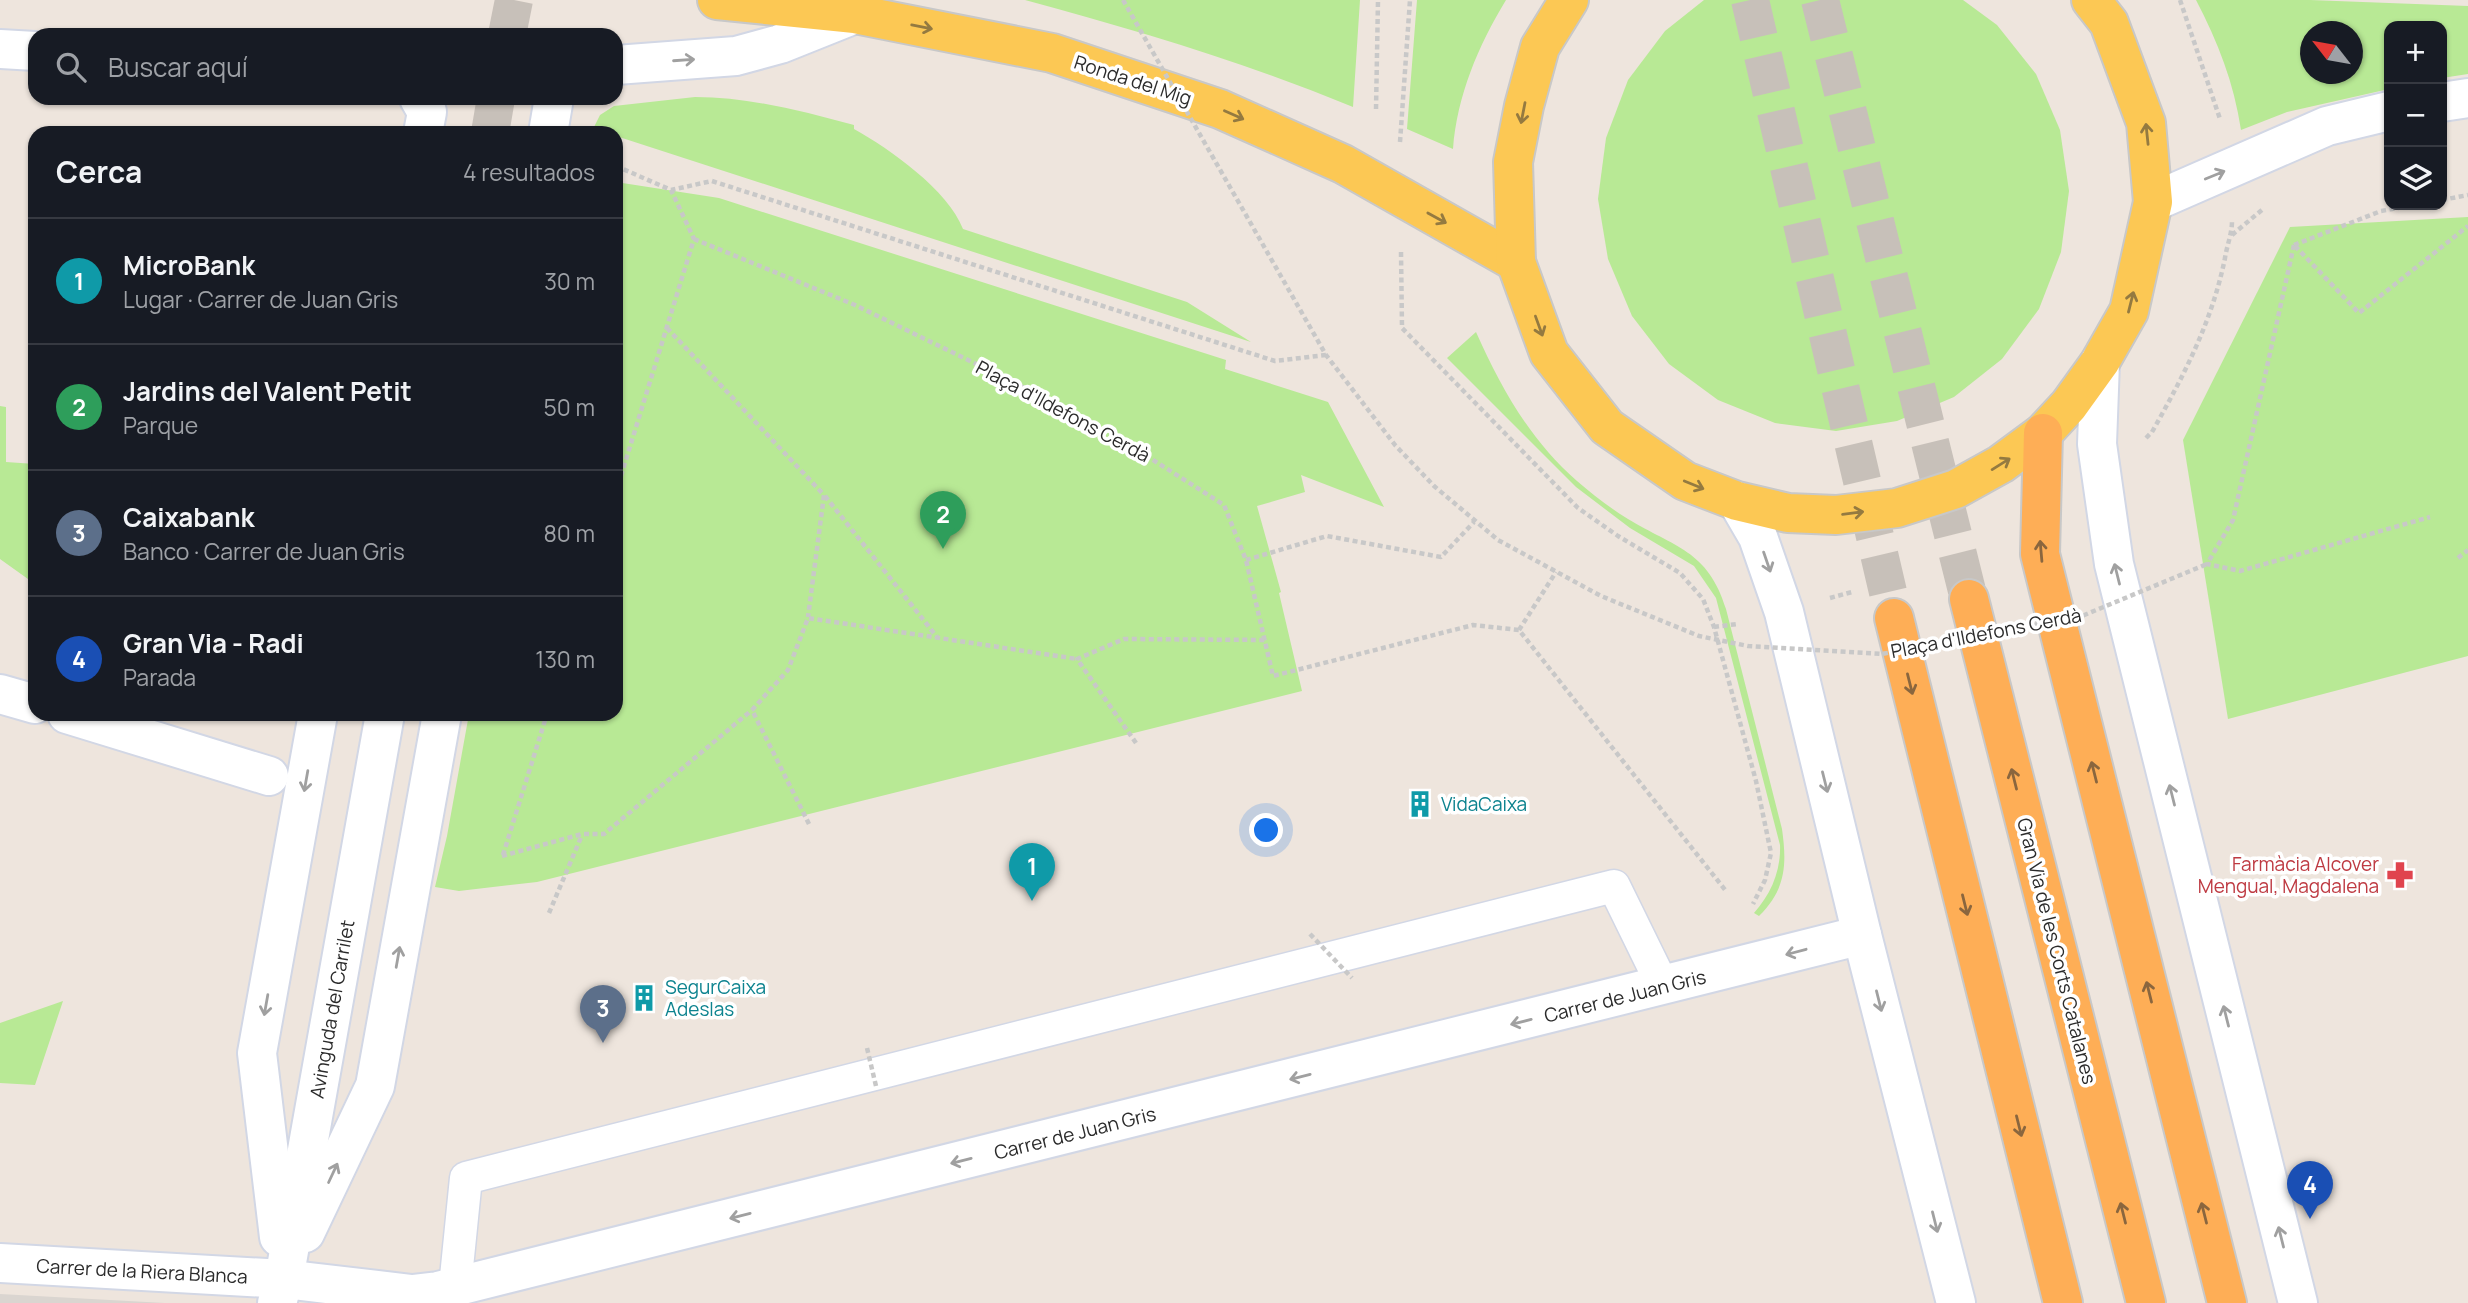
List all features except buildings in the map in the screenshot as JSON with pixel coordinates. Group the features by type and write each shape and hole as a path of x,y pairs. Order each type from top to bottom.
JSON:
{"highway":[{"path":"2043,433 2040,554 2227,1303"},
{"name":"Gran Via de les Corts Catalanes","path":"1969,598 2146,1303"},
{"path":"1894,618 2063,1303"}],"main road":[{"name":"Ronda del Mig","path":"718,0 855,14 1052,53 1220,109 1343,163 1516,262"},
{"path":"1549,0 1513,162 1516,262 1549,353 1607,427 1685,481 1737,501 1788,513 1836,515 1897,508 1956,489 2001,464 2043,433 2068,405 2100,362 2129,311 2153,202 2146,123 2109,23 2091,0"},
{"path":"1540,47 1569,0"}],"street":[{"path":"623,65 736,57 780,44 855,14"},
{"path":"0,49 28,51"},
{"path":"2447,101 2468,98"},
{"path":"423,105 427,112 424,126"},
{"path":"549,126 553,105"},
{"path":"2153,202 2327,126 2384,112"},
{"path":"2100,362 2097,444 2114,564 2298,1303"},
{"path":"1737,501 1758,537 1784,612 1862,935 1956,1303"},
{"path":"0,694 28,702"},
{"path":"90,721 269,776"},
{"path":"280,1291 257,1053 317,721"},
{"name":"Avinguda del Carrilet","path":"280,1291 384,721"},
{"path":"280,1291 375,1086 441,721"},
{"name":"Carrer de Juan Gris","path":"280,1291 412,1294 454,1287 1862,935"},
{"name":"Carrer de la Riera Blanca","path":"0,1263 280,1291"}],"lane":[{"path":"454,1287 466,1178 1588,892 1614,886 1663,986"}],"path":[{"name":"Plaça d'Ildefons Cerdà","path":"1123,0 1326,355 1395,445 1434,486 1498,540 1601,596 1699,636 1748,646 1882,654 2082,616 2207,564"},
{"path":"1376,110 1378,0"},
{"path":"1400,120 1410,0"},
{"path":"2180,0 2221,121"},
{"path":"623,169 671,190 712,181 1275,361 1326,355"},
{"path":"623,469 694,239 671,190"},
{"path":"2447,199 2468,195"},
{"path":"2294,245 2386,210"},
{"path":"2141,442 2152,432 2204,331 2218,292 2232,223"},
{"path":"2294,245 2358,313 2468,226"},
{"name":"Plaça d'Ildefons Cerdà","path":"694,239 855,305 1109,432 1224,505 1246,560 1273,676 1473,625 1519,630"},
{"path":"2294,245 2233,520 2207,564 2240,571 2430,517"},
{"path":"1401,248 1402,328 1578,508 1618,536 1680,573 1703,599 1714,627 1756,781 1771,853 1765,880 1754,904"},
{"path":"667,328 824,495 937,637"},
{"path":"545,721 502,856 582,834 604,834 752,710 788,670 808,618 824,495"},
{"path":"1246,560 1327,536 1441,557 1474,522"},
{"path":"2458,558 2468,550"},
{"path":"1556,572 1519,630 1726,891"},
{"path":"808,618 1077,659 1124,639 1265,640"},
{"path":"1714,627 1731,626"},
{"path":"1077,659 1136,743"},
{"path":"752,710 809,824"},
{"path":"549,914 582,834"},
{"path":"1310,934 1352,978"},
{"path":"867,1048 876,1086"}],"green space":[{"path":"1025,0 1360,0 1353,107 1191,48"},
{"path":"1417,0 1506,0 1486,35 1470,72 1459,110 1453,149 1407,129"},
{"path":"1704,0 1963,0 1997,25 2036,74 2060,130 2069,191 2061,252 2039,309 2002,359 1954,397 1897,421 1836,431 1775,423 1718,400 1669,364 1632,316 1608,259 1598,199 1606,138 1628,80 1665,31"},
{"path":"2196,0 2310,0 2468,6 2468,74 2447,77 2447,21 2384,21 2384,90 2287,112 2241,130 2218,47"},
{"path":"695,97 715,98 755,102 854,125 854,129 900,159 931,185 945,200 963,229 1187,302 1251,342 623,138 623,126 594,126 600,115 614,106"},
{"path":"623,183 719,198 1226,360 1225,369 1328,402 1384,507 1301,475 1305,492 1257,506 1281,592 1279,593 1302,691 537,882 459,891 435,887 468,721 623,721"},
{"path":"2468,217 2468,656 2228,719 2183,440 2290,227"},
{"path":"1476,332 1518,412 1560,465 1583,486 1628,519 1688,552 1710,574 1719,589 1782,829 1782,876 1775,896 1759,916 1754,913 1774,882 1780,845 1716,598 1694,566 1630,528 1576,487 1447,358"},
{"path":"0,406 6,407 6,462 28,464 28,579 0,559"},
{"path":"63,1001 35,1085 0,1083 0,1023"}],"shaded area":[{"path":"0,1294 165,1303 0,1303"}],"tunnel":[{"path":"508,28 514,0"},
{"path":"1750,0 1894,618"},
{"path":"1820,0 1969,599"},
{"path":"491,126 495,105"}],"place":[{"name":"Jardins del Valent Petit","path":"943,549"},
{"name":"VidaCaixa","path":"1420,804"},
{"name":"Farmàcia Alcover Mengual, Magdalena","path":"2400,875"},
{"name":"MicroBank","path":"1032,901"},
{"name":"SegurCaixa Adeslas","path":"644,998"},
{"name":"Caixabank","path":"603,1043"},
{"name":"Gran Via - Radi","path":"2310,1219"}]}
